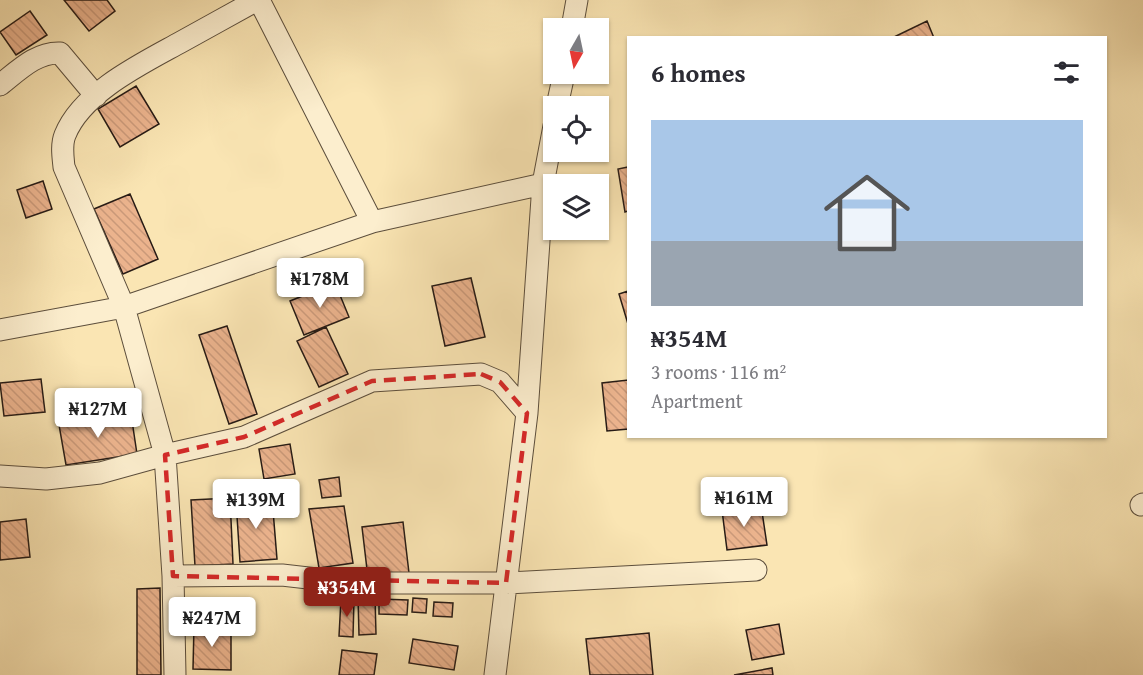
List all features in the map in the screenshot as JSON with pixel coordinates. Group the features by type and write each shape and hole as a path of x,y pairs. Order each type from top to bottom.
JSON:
{"street":[{"path":"175,675 173,576 165,455 124,307 64,167 62,152 65,136 79,114 96,96 126,73 258,0 372,222"},
{"path":"574,18 578,0"},
{"path":"0,85 38,57 49,53 60,53 96,96"},
{"path":"0,330 124,307 372,222 543,184 527,413 495,675"},
{"path":"0,476 46,479 100,473 244,437 372,381 481,374 500,382 527,413"},
{"path":"173,576 282,575 352,583 506,583 756,570"}],"highlighted area":[{"path":"481,374 500,382 527,413 506,583 173,576 165,455 244,437 372,381"}],"building":[{"path":"64,0 107,0 115,11 89,31"},
{"path":"30,11 47,35 16,55 0,32"},
{"path":"927,21 933,36 896,36"},
{"path":"136,86 159,124 120,147 98,109"},
{"path":"627,167 627,211 625,212 618,169"},
{"path":"43,181 52,209 26,218 17,190"},
{"path":"130,194 158,259 123,274 94,209"},
{"path":"471,278 485,337 445,346 432,286"},
{"path":"335,283 349,317 304,335 290,301"},
{"path":"627,291 627,321 619,294"},
{"path":"227,326 257,414 229,424 199,335"},
{"path":"326,327 348,374 319,387 297,341"},
{"path":"41,379 45,412 4,416 0,383"},
{"path":"627,380 627,429 607,431 602,383"},
{"path":"131,414 137,454 66,465 59,425"},
{"path":"290,444 295,474 264,479 259,449"},
{"path":"339,477 341,496 322,498 319,480"},
{"path":"230,498 233,564 195,566 191,500"},
{"path":"272,498 277,559 240,562 236,501"},
{"path":"761,505 767,545 727,550 722,510"},
{"path":"344,506 353,563 319,568 309,509"},
{"path":"26,519 30,557 0,560 0,522"},
{"path":"403,522 409,573 368,578 362,527"},
{"path":"160,588 161,675 137,675 137,589"},
{"path":"358,597 375,597 376,634 359,635"},
{"path":"413,598 427,599 426,613 412,612"},
{"path":"341,599 354,599 353,637 339,636"},
{"path":"379,599 408,600 407,615 379,614"},
{"path":"434,602 453,603 452,617 433,616"},
{"path":"779,624 784,654 752,660 746,630"},
{"path":"194,626 231,628 231,670 193,669"},
{"path":"649,633 653,675 590,675 586,639"},
{"path":"413,639 458,646 454,670 409,663"},
{"path":"342,650 377,654 374,675 339,675"},
{"path":"772,668 773,675 734,675"}]}
